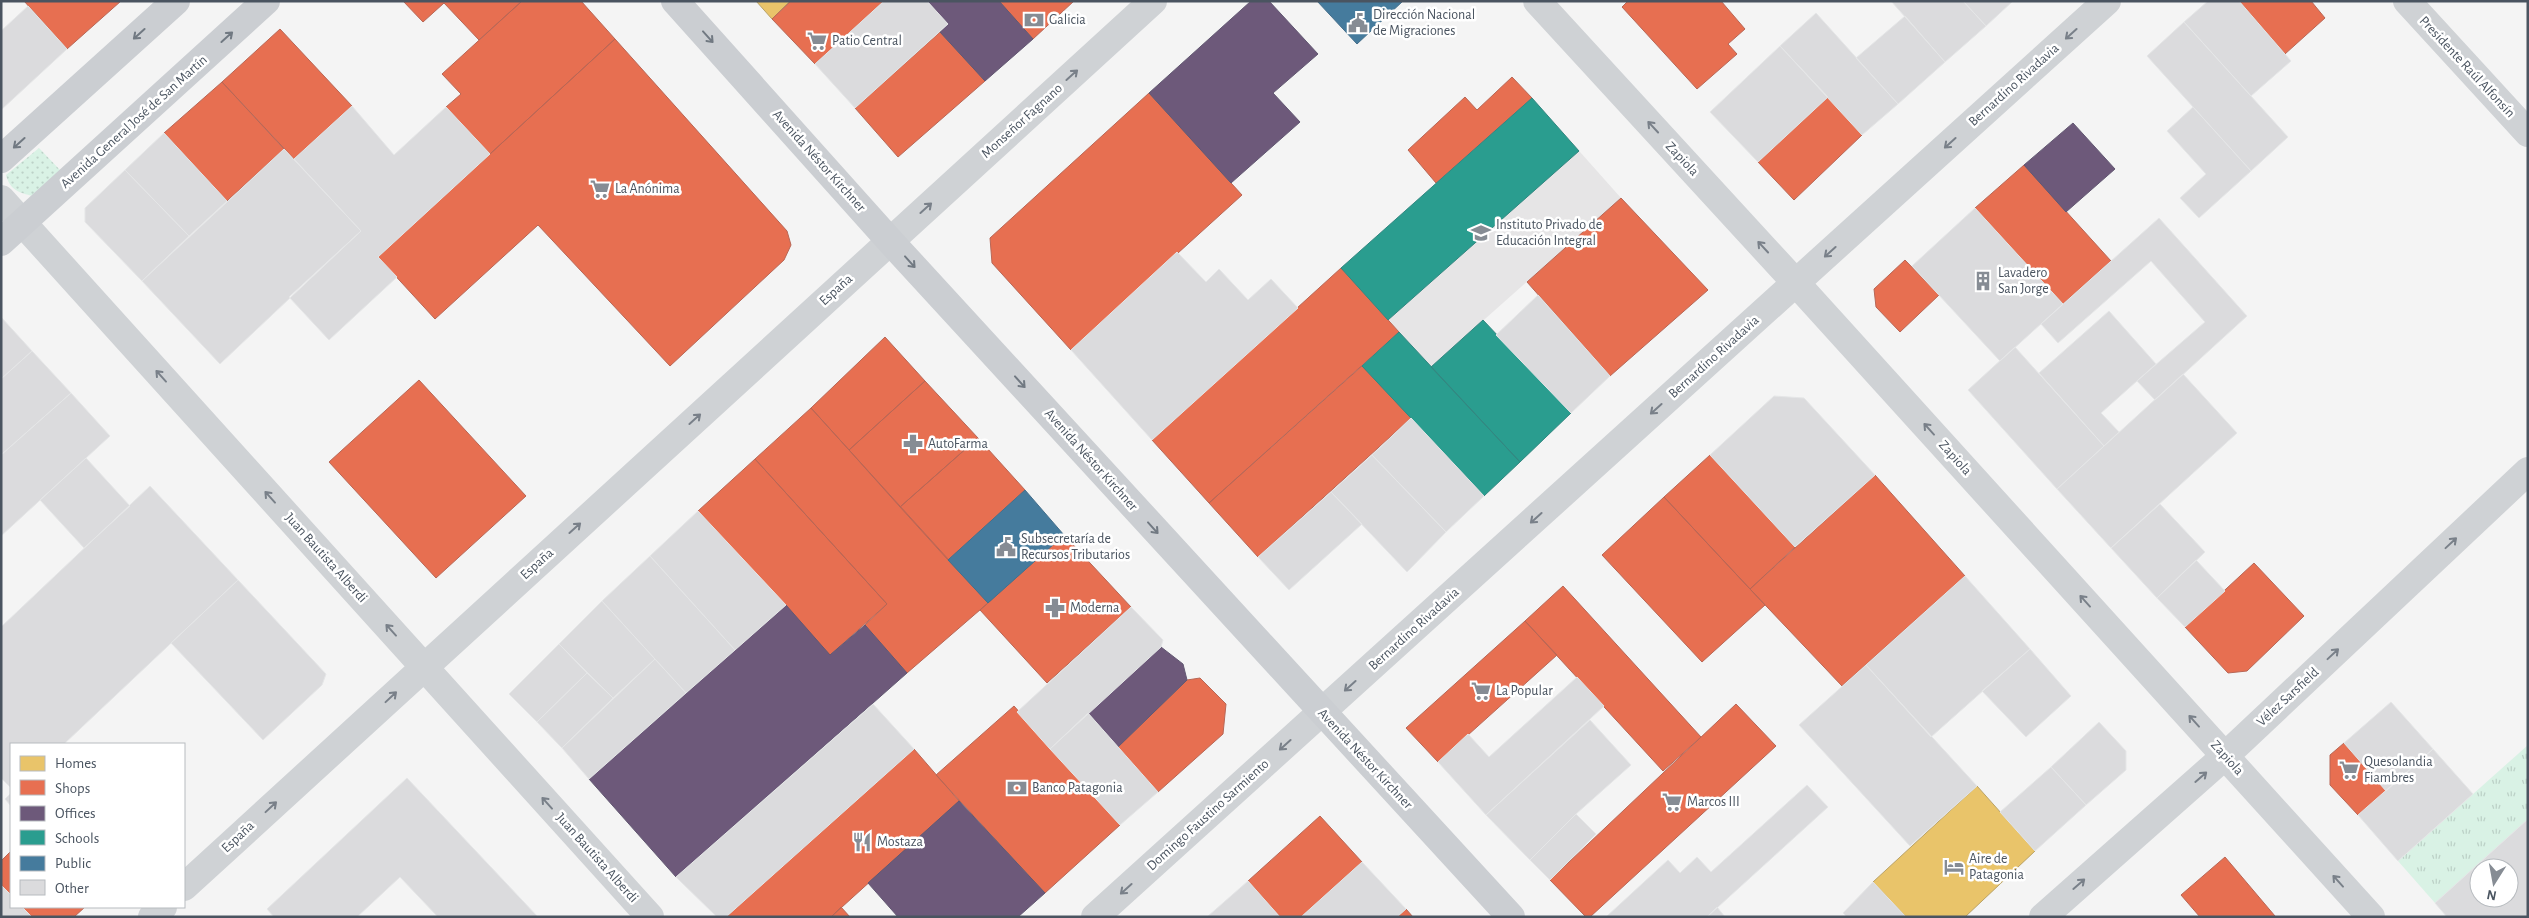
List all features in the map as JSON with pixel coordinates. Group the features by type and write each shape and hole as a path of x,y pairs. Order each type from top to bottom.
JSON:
{"main road":[{"path":"1,159 176,1"},
{"name":"Avenida General José de San Martín","path":"1,242 266,1"},
{"name":"Avenida Néstor Kirchner","path":"675,1 890,241 1511,917"}],"street":[{"name":"Monseñor Fagnano","path":"890,241 1153,1"},
{"name":"Zapiola","path":"1537,1 1796,283 2371,917"},
{"name":"Bernardino Rivadavia","path":"1321,712 2107,1"},
{"name":"Presidente Raúl Alfonsín","path":"2406,1 2528,133"},
{"name":"Juan Bautista Alberdi","path":"1,199 650,917"},
{"name":"España","path":"185,886 890,241"},
{"name":"Vélez Sarsfield","path":"2043,917 2225,756 2528,471"},
{"name":"Domingo Faustino Sarmiento","path":"1095,917 1321,712"},
{"path":"152,917 162,908"}],"shaded area":[{"name":"Instituto Privado de Educación Integral","path":"1532,98 1621,198 1431,367 1342,268"}],"green space":[{"path":"39,148 61,171 33,196 23,194 10,184 6,175"},
{"path":"2528,745 2528,819 2485,858 2469,858 2469,872 2435,903 2398,861"}],"building: Homes":[{"path":"756,1 790,1 772,19"},
{"name":"Aire de Patagonia","path":"1977,786 2035,851 1965,917 1906,917 1873,882"}],"building: Shops":[{"path":"24,1 121,1 67,49"},
{"path":"403,1 522,1 479,40 444,3 423,22"},
{"path":"522,1 581,1 615,39 490,154 446,107 461,94 442,74"},
{"name":"Patio Central","path":"791,1 884,1 815,64 772,19"},
{"name":"Galicia","path":"999,1 1074,1 1033,39"},
{"path":"1628,1 1721,1 1745,29 1728,44 1737,54 1697,89 1622,7"},
{"path":"2239,1 2311,1 2325,18 2285,54"},
{"path":"280,29 352,106 294,159 222,82"},
{"path":"940,32 985,81 898,157 855,108"},
{"name":"La Anónima","path":"615,39 787,231 791,245 784,260 670,366 538,225 435,319 378,257"},
{"path":"1512,77 1532,98 1436,183 1408,150 1465,97 1477,110"},
{"path":"222,82 284,149 227,201 164,133"},
{"path":"1149,93 1242,195 1071,350 992,263 990,238"},
{"path":"1828,97 1862,135 1794,200 1758,162"},
{"path":"2024,165 2111,261 2063,304 1975,208"},
{"path":"1621,198 1708,290 1610,376 1527,282"},
{"path":"1905,260 1939,295 1900,332 1876,307 1874,289"},
{"path":"1341,268 1399,332 1209,503 1152,440"},
{"path":"885,337 925,381 849,450 811,408"},
{"path":"1362,366 1411,418 1258,557 1209,503"},
{"path":"419,380 526,496 436,578 329,462"},
{"name":"AutoFarma","path":"925,381 978,438 900,507 849,450"},
{"path":"811,408 988,603 907,673 865,625 887,604 755,459"},
{"path":"978,438 1025,490 948,560 900,507"},
{"path":"1710,455 1795,547 1750,589 1664,497"},
{"path":"755,459 887,604 830,655 698,511"},
{"path":"1875,475 1965,576 1842,686 1750,589"},
{"path":"1664,497 1765,605 1702,662 1602,555"},
{"name":"Moderna","path":"1064,535 1131,607 1047,683 980,610"},
{"path":"2254,563 2304,616 2247,671 2228,673 2185,627"},
{"path":"1563,586 1701,737 1663,771 1525,621"},
{"name":"La Popular","path":"1525,621 1557,655 1438,762 1406,728"},
{"path":"1200,678 1226,704 1223,734 1158,792 1118,747 1187,680"},
{"name":"Marcos III","path":"1736,704 1776,746 1590,917 1586,917 1550,880"},
{"name":"Banco Patagonia","path":"1014,706 1120,825 1045,893 936,775"},
{"name":"Quesolandia Fiambres","path":"2344,743 2386,791 2358,815 2330,785 2330,755"},
{"name":"Mostaza","path":"914,749 959,801 831,917 726,917"},
{"path":"1320,816 1362,862 1301,917 1280,917 1248,881"},
{"path":"10,852 10,894 1,885 1,861"},
{"path":"2225,857 2274,917 2200,917 2181,895"},
{"path":"841,907 850,917 831,917"},
{"path":"23,908 84,908 74,917 32,917"},
{"path":"1406,909 1413,917 1397,917"}],"building: Offices":[{"path":"927,1 999,1 1033,39 985,81 940,32 948,24"},
{"path":"1251,1 1269,1 1318,54 1273,93 1300,122 1231,183 1149,93"},
{"path":"2073,123 2115,169 2066,212 2024,165"},
{"path":"786,605 830,655 865,625 907,673 676,877 589,779"},
{"path":"1161,647 1183,664 1187,680 1118,747 1088,713"},
{"path":"959,801 1045,893 1018,917 898,917 868,883"}],"building: Schools":[{"path":"1532,98 1579,151 1388,320 1341,268"},
{"path":"1483,320 1571,413 1520,462 1431,367"},
{"path":"1399,332 1520,462 1484,496 1362,366"}],"building: Public":[{"name":"Dirección Nacional de Migraciones","path":"1317,1 1403,1 1357,44"},
{"name":"Subsecretaría de Recursos Tributarios","path":"1025,490 1064,535 988,603 948,560"}],"building: Other":[{"path":"884,1 927,1 948,24 855,108 815,64"},
{"path":"1891,1 1963,1 1986,26 1945,62"},
{"path":"1963,1 2013,1 1986,26"},
{"path":"2208,1 2239,1 2291,61 2251,96 2184,22"},
{"path":"28,6 67,49 1,110 1,31"},
{"path":"1816,13 1898,104 1862,135 1780,46"},
{"path":"1905,16 1945,62 1898,104 1856,58"},
{"path":"2184,22 2288,137 2251,171 2147,56"},
{"path":"1780,46 1828,97 1758,162 1710,112"},
{"path":"352,106 394,155 446,107 490,154 378,257 397,277 329,340 289,297 361,231 294,159"},
{"path":"2193,107 2251,171 2199,218 2180,198 2206,174 2167,131"},
{"path":"164,133 227,201 189,236 125,170"},
{"path":"284,149 361,231 220,364 142,281"},
{"path":"125,170 189,236 142,281 85,222 85,208"},
{"name":"Lavadero San Jorge","path":"1975,208 2063,304 2000,361 1912,266"},
{"path":"2159,218 2247,316 2155,400 2137,381 2205,322 2151,261 2058,343 2041,324"},
{"path":"1177,252 1206,282 1219,269 1248,300 1271,279 1298,308 1152,440 1071,350"},
{"path":"1538,295 1610,376 1571,413 1496,335"},
{"path":"2109,311 2156,364 2101,413 2119,432 2104,446 2039,373"},
{"path":"1,317 32,351 1,379"},
{"path":"2015,347 2104,446 2057,489 1968,390"},
{"path":"32,351 71,393 1,455 1,379"},
{"path":"2183,374 2237,433 2111,548 2057,489"},
{"path":"71,393 110,436 1,536 1,455"},
{"path":"1774,396 1804,398 1875,475 1795,547 1710,455"},
{"path":"1411,418 1484,496 1446,532 1372,455"},
{"path":"1372,455 1446,532 1407,572 1331,492"},
{"path":"86,458 130,506 84,548 40,500"},
{"path":"150,486 238,580 65,743 10,743 10,787 1,778 1,627"},
{"path":"1331,492 1362,524 1289,590 1258,557"},
{"path":"2160,504 2205,552 2157,598 2111,548"},
{"path":"698,511 786,605 735,650 650,556"},
{"path":"650,556 735,650 686,693 602,601"},
{"path":"2196,560 2225,591 2185,627 2157,598"},
{"path":"1965,576 2030,649 1931,737 1866,665"},
{"path":"238,580 326,674 322,685 263,740 171,643"},
{"path":"602,601 655,659 613,698 559,644"},
{"path":"1131,607 1163,640 1161,647 1050,749 1017,712"},
{"path":"559,644 587,673 537,722 509,694"},
{"path":"2030,649 2071,696 2026,737 1982,691"},
{"path":"655,659 686,693 589,779 562,748"},
{"path":"1866,665 1977,786 1910,846 1799,725"},
{"path":"587,673 613,698 562,748 537,722"},
{"path":"1577,677 1604,706 1486,815 1438,762 1468,734 1489,757"},
{"path":"2391,702 2433,749 2386,791 2344,743"},
{"path":"873,704 914,749 726,917 717,917 676,877"},
{"path":"1088,713 1158,792 1120,825 1050,749"},
{"path":"1590,720 1631,765 1576,814 1530,860 1486,815"},
{"path":"2099,722 2126,751 2126,770 2086,805 2051,767"},
{"path":"2433,749 2473,794 2398,861 2358,815"},
{"path":"2051,767 2086,805 2035,851 2000,812"},
{"path":"407,778 538,917 438,917 400,877 357,917 274,917 267,909"},
{"path":"1807,785 1828,807 1707,917 1606,917 1668,860 1680,873 1697,857 1711,872"},
{"path":"10,794 10,805 5,799"},
{"path":"1576,814 1596,834 1550,880 1530,860"},
{"path":"2528,819 2528,917 2447,917 2435,903 2469,872 2469,908 2519,908 2519,858 2485,858"},
{"path":"1362,862 1406,909 1397,917 1301,917"},
{"path":"1248,881 1280,917 1207,917"},
{"path":"1873,882 1906,917 1847,917 1843,913"},
{"path":"1,885 10,894 10,908 23,908 32,917 1,917"},
{"path":"1717,907 1725,917 1707,917"}],"place":[{"name":"Galicia","path":"1034,20"},
{"name":"Dirección Nacional de Migraciones","path":"1358,23"},
{"name":"Patio Central","path":"817,41"},
{"name":"La Anónima","path":"600,189"},
{"name":"Instituto Privado de Educación Integral","path":"1481,233"},
{"name":"Lavadero San Jorge","path":"1983,281"},
{"name":"AutoFarma","path":"913,444"},
{"name":"Subsecretaría de Recursos Tributarios","path":"1006,547"},
{"name":"Moderna","path":"1055,608"},
{"name":"La Popular","path":"1481,691"},
{"name":"Quesolandia Fiambres","path":"2349,770"},
{"name":"Banco Patagonia","path":"1017,788"},
{"name":"Marcos III","path":"1672,802"},
{"name":"Mostaza","path":"862,842"},
{"name":"Aire de Patagonia","path":"1954,867"}]}
